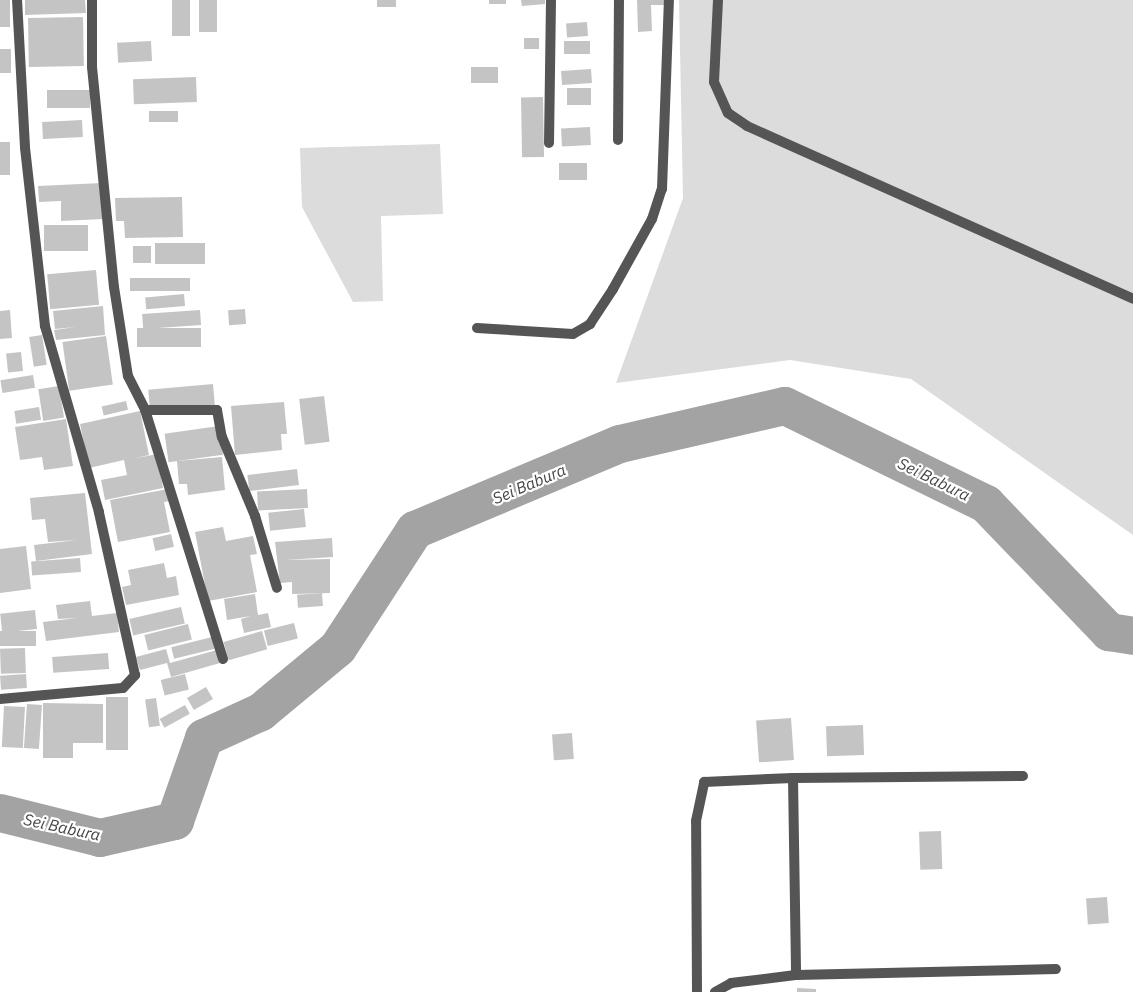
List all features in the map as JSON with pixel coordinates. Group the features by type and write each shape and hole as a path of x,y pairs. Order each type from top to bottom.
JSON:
{"street":[{"path":"0,698 123,688 135,675 99,512 45,326 27,166 17,0"},
{"path":"92,0 92,67 114,287 128,376 145,410 223,659"},
{"path":"549,143 551,0"},
{"path":"618,140 619,0"},
{"path":"477,328 573,334 590,324 613,289 652,219 662,189 669,0"},
{"path":"718,0 714,82 728,113 747,126 1133,299"},
{"path":"145,410 217,410 222,437 255,516 277,588"},
{"path":"697,992 699,788 713,780 1023,776"},
{"path":"793,778 796,975"},
{"path":"715,992 731,983 796,975 1056,969"}],"shaded area":[{"path":"679,0 1133,0 1133,535 911,379 790,360 616,383 683,198"},
{"path":"440,144 443,214 381,216 383,301 353,302 302,207 300,148"}],"building":[{"path":"0,0 10,0 10,27 0,27"},
{"path":"25,0 85,0 86,13 25,15"},
{"path":"172,0 190,0 190,36 172,36"},
{"path":"199,0 217,0 217,32 199,32"},
{"path":"377,0 396,0 396,7 377,7"},
{"path":"489,0 506,0 506,4 489,4"},
{"path":"521,0 545,0 545,4 522,6"},
{"path":"637,0 668,0 668,5 651,5 652,31 638,32"},
{"path":"83,17 84,66 29,67 28,18"},
{"path":"587,22 588,36 567,37 566,23"},
{"path":"524,38 539,38 539,49 524,49"},
{"path":"151,41 152,61 118,63 117,43"},
{"path":"564,41 590,41 590,54 564,54"},
{"path":"0,49 11,49 11,73 0,73"},
{"path":"471,67 498,67 498,83 471,83"},
{"path":"591,69 592,83 562,85 561,71"},
{"path":"196,77 197,102 134,104 133,79"},
{"path":"567,88 591,88 591,105 567,105"},
{"path":"47,90 90,90 90,108 47,108"},
{"path":"521,97 543,97 544,157 522,157"},
{"path":"149,111 178,111 178,122 149,122"},
{"path":"82,120 83,137 43,139 42,122"},
{"path":"590,127 591,145 562,146 561,129"},
{"path":"0,142 10,142 10,175 0,175"},
{"path":"559,163 587,163 587,180 559,180"},
{"path":"102,183 103,219 61,221 61,201 39,202 38,186"},
{"path":"182,197 183,237 125,238 124,221 116,221 115,198"},
{"path":"44,225 88,225 88,251 44,251"},
{"path":"155,243 205,243 205,264 155,264"},
{"path":"133,246 151,246 151,263 133,263"},
{"path":"96,270 99,305 50,309 47,274"},
{"path":"130,278 190,278 190,291 130,291"},
{"path":"184,294 185,306 146,309 145,297"},
{"path":"103,306 105,335 56,340 54,330 76,327 55,329 53,311"},
{"path":"245,309 246,324 229,325 228,310"},
{"path":"10,310 12,338 0,339 0,311"},
{"path":"200,310 201,325 143,329 142,314"},
{"path":"137,328 201,328 201,347 137,347"},
{"path":"42,335 47,365 34,367 29,337"},
{"path":"106,336 113,385 69,391 62,342"},
{"path":"21,352 23,371 8,372 6,354"},
{"path":"33,375 35,388 2,393 0,380"},
{"path":"213,384 215,406 150,412 148,390"},
{"path":"59,386 64,418 43,421 38,389"},
{"path":"324,396 330,442 305,445 299,399"},
{"path":"126,401 128,410 104,415 102,407"},
{"path":"284,402 287,434 281,434 282,450 235,455 231,406"},
{"path":"39,407 41,420 16,424 14,411"},
{"path":"140,411 149,455 132,459 157,454 163,488 105,500 101,480 127,475 124,460 89,468 80,424"},
{"path":"66,419 73,466 44,470 42,457 20,460 15,427"},
{"path":"219,426 223,455 169,462 165,434"},
{"path":"222,457 225,490 188,495 187,484 179,484 177,461"},
{"path":"297,469 299,485 249,491 247,475"},
{"path":"168,489 170,501 164,502 170,532 118,542 110,500"},
{"path":"307,489 308,508 258,511 257,492"},
{"path":"85,493 92,554 36,561 34,545 77,540 48,542 45,519 32,520 30,498"},
{"path":"304,509 306,527 270,531 268,513"},
{"path":"223,527 226,541 253,536 257,554 250,555 257,592 208,601 195,532"},
{"path":"171,534 174,547 155,551 152,538"},
{"path":"332,538 333,557 285,560 330,559 330,593 292,594 292,582 280,583 275,542"},
{"path":"26,546 31,589 0,593 0,549"},
{"path":"80,558 81,572 32,575 31,561"},
{"path":"164,563 167,578 176,576 179,595 126,605 122,587 131,585 128,570"},
{"path":"322,593 323,606 298,608 297,595"},
{"path":"255,594 258,615 268,613 271,627 244,633 241,619 251,616 227,620 224,599"},
{"path":"90,601 92,616 117,613 119,632 46,641 43,622 77,618 58,619 56,605"},
{"path":"181,607 185,624 133,635 129,619"},
{"path":"35,610 37,629 2,633 0,614"},
{"path":"294,623 298,639 268,646 264,630"},
{"path":"188,624 192,640 148,650 144,635"},
{"path":"0,631 36,631 36,646 0,646"},
{"path":"262,631 267,649 229,660 224,642"},
{"path":"212,637 215,649 174,659 171,647"},
{"path":"25,648 26,673 1,674 0,649"},
{"path":"166,649 170,663 217,650 220,663 171,677 167,663 140,670 136,657"},
{"path":"108,653 109,669 53,673 52,657"},
{"path":"26,674 27,688 1,690 0,676"},
{"path":"185,674 189,690 165,696 161,680"},
{"path":"206,687 213,699 194,710 187,698"},
{"path":"106,697 128,697 128,750 106,750"},
{"path":"156,698 160,726 149,727 145,700"},
{"path":"43,703 103,704 103,743 73,743 73,758 43,758"},
{"path":"27,704 42,705 39,749 24,748"},
{"path":"185,705 190,714 164,728 160,719"},
{"path":"4,706 25,707 23,748 2,747"},
{"path":"791,718 794,760 759,762 756,720"},
{"path":"863,725 864,755 827,756 826,726"},
{"path":"572,733 574,759 554,760 552,734"},
{"path":"941,831 942,869 920,870 919,832"},
{"path":"1107,897 1109,923 1088,924 1086,898"},
{"path":"797,988 816,989 816,992 797,992"}],"waterway":[{"name":"Sei Babura","path":"0,813 100,838 175,821 204,738 261,712 338,648 415,530 620,444 785,406 986,504 1109,632 1133,636"}]}
